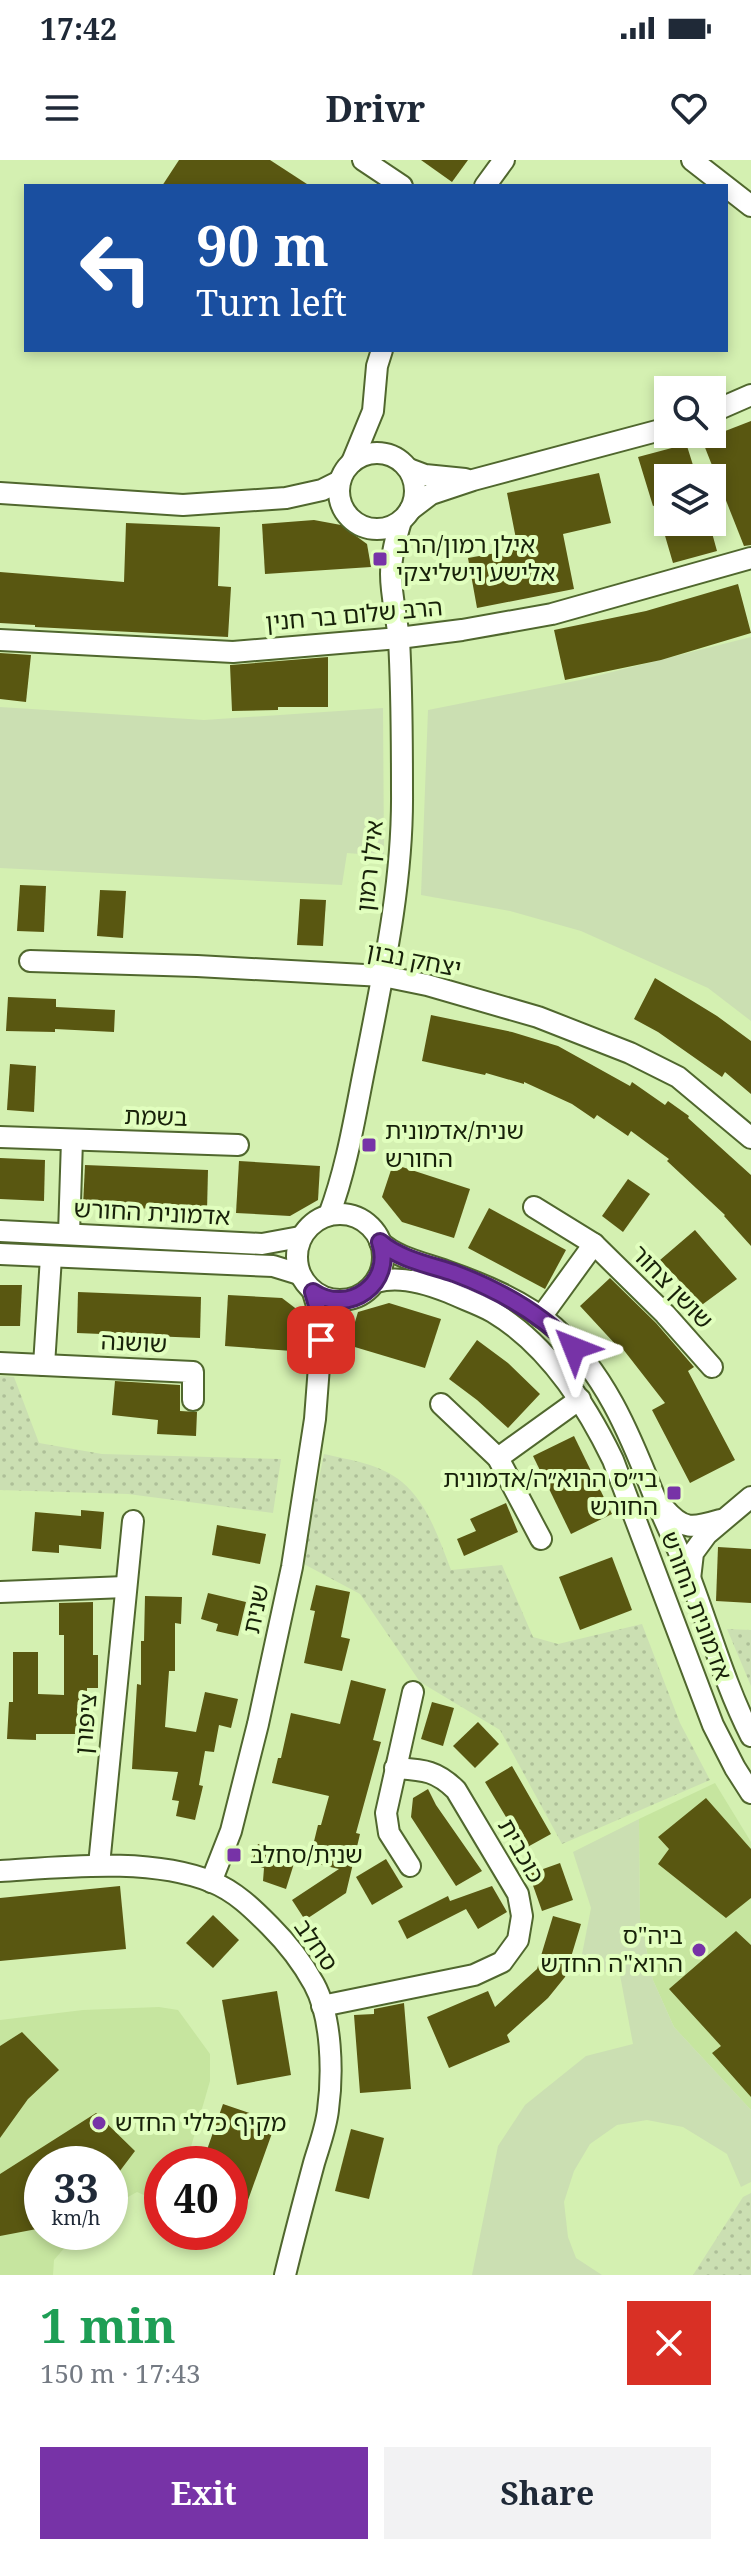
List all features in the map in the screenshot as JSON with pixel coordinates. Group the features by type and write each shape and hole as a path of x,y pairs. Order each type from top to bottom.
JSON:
{"street":[{"path":"363,160 399,184"},
{"path":"486,184 504,160"},
{"path":"692,160 723,184"},
{"path":"728,188 751,206"},
{"path":"360,524 341,503 340,481 352,462 373,411 381,352"},
{"path":"726,406 751,395"},
{"path":"373,411 415,489 406,515"},
{"path":"286,498 320,505 377,529 390,527 431,494 654,432"},
{"path":"352,462 372,453 425,475 473,480"},
{"path":"0,493 183,505 286,498 322,490 340,481"},
{"name":"אילן רמון","path":"329,1215 347,1157 383,976 398,876 403,796 399,638 391,576 393,547 406,515"},
{"name":"אילן רמון","path":"360,524 380,549 391,576"},
{"name":"הרב שלום בר חנין","path":"0,640 233,652 399,638 552,614 751,558"},
{"name":"יצחק נבון","path":"30,961 383,976 427,985 538,1017 630,1053 678,1077 751,1138"},
{"name":"בשמת","path":"0,1137 238,1145"},
{"path":"69,1234 72,1140"},
{"name":"אילן רמון","path":"347,1157 349,1184 359,1218"},
{"name":"שושן צחור","path":"534,1207 594,1244 665,1314 712,1367"},
{"path":"321,1340 333,1321 376,1282 383,1263 380,1242 372,1228 359,1218 344,1214 329,1215 315,1221 300,1237 296,1255 299,1274 313,1292 332,1300 355,1298"},
{"name":"אדמונית החורש","path":"0,1231 262,1244 300,1237"},
{"name":"אדמונית החורש","path":"380,1242 390,1252 461,1276 506,1296 556,1328 592,1369 611,1397 636,1449 751,1736"},
{"name":"שושן צחור","path":"541,1317 594,1244"},
{"name":"אדמונית החורש","path":"0,1254 273,1266 299,1274"},
{"path":"44,1365 51,1257"},
{"name":"אדמונית החורש","path":"376,1282 396,1278 436,1287 492,1311 529,1337 580,1399 596,1423 613,1460 713,1725 751,1793"},
{"name":"שנית","path":"211,1882 231,1831 239,1800 292,1567 315,1419 321,1319 313,1292"},
{"name":"שושנה","path":"0,1363 193,1372 193,1400"},
{"path":"498,1458 580,1399"},
{"path":"441,1404 498,1458 541,1539"},
{"path":"654,1496 683,1525 695,1528 728,1518"},
{"path":"690,1579 693,1553 707,1534 751,1497"},
{"name":"ציפורן","path":"99,1865 133,1521"},
{"path":"1,1597 125,1587"},
{"path":"410,1866 389,1833 386,1813 413,1692"},
{"name":"כוכבית","path":"322,2006 474,1975 502,1962 518,1940 522,1916 518,1894 456,1790 443,1777 425,1770 395,1768"},
{"name":"סחלב","path":"0,1871 99,1865 172,1872 211,1882 251,1907 288,1945 315,1985 322,2006 328,2034 331,2077 328,2113 285,2275"}],"shaded area":[{"path":"751,637 751,1021 708,988 581,931 510,911 421,895 428,710 580,680"},
{"path":"0,707 204,720 383,708 384,856 347,853 342,885 0,868"},
{"path":"0,1376 14,1377 39,1443 102,1454 281,1459 273,1513 128,1494 0,1490"},
{"path":"324,1454 375,1467 402,1482 426,1511 451,1570 502,1565 533,1637 558,1644 642,1624 680,1723 710,1780 562,1844 500,1730 420,1682 360,1594 302,1563"},
{"path":"727,1629 751,1630 751,1686"},
{"name":"ביה\"ס הרוא\"ה החדש","path":"715,1783 751,1842 751,2110 674,2027 653,1980 640,1919 639,1819"},
{"path":"639,1819 640,1919 653,1980 674,2027 751,2110 751,2182 741,2187 727,2154 683,2127 647,2120 617,2125 590,2144 574,2171 564,2202 568,2237 576,2258 602,2275 472,2275 498,2146 525,2105 586,2056 633,2044 619,1970 578,1975 591,1908 573,1852"},
{"name":"מקיף כללי החדש","path":"159,2007 178,2010 210,2054 210,2081 191,2146 144,2146 144,2195 137,2192 128,2197 128,2146 24,2146 24,2250 63,2250 54,2260 53,2275 0,2275 0,2020 83,2010"},
{"path":"751,2193 751,2275 693,2275 743,2197"}],"building":[{"path":"179,160 270,160 307,184 163,184"},
{"path":"421,160 468,160 452,182"},
{"path":"751,421 751,545 744,546 726,501 726,464 712,464 705,448 726,448 726,431"},
{"path":"672,448 688,448 693,464 654,464 653,506 638,457"},
{"path":"599,473 611,523 563,534 574,589 477,608 468,558 518,549 507,493"},
{"path":"314,520 341,525 367,544 371,567 265,574 262,524"},
{"path":"126,523 220,527 218,586 231,587 228,637 0,623 0,572 124,582"},
{"path":"665,536 713,536 717,551 673,563"},
{"path":"738,584 751,633 661,660 565,680 554,630 646,611"},
{"path":"0,653 31,655 26,702 0,699"},
{"path":"328,657 328,707 232,711 230,665"},
{"path":"20,885 46,886 44,932 17,931"},
{"path":"100,890 126,891 123,938 97,936"},
{"path":"300,899 326,900 323,946 297,945"},
{"path":"655,978 751,1041 751,1094 725,1072 722,1077 634,1019"},
{"path":"8,997 56,999 56,1007 115,1010 114,1032 55,1029 55,1032 6,1031"},
{"path":"431,1015 512,1032 558,1046 630,1086 632,1082 665,1105 668,1101 689,1116 751,1175 751,1246 725,1215 667,1161 669,1159 631,1131 628,1136 597,1115 594,1119 572,1104 524,1082 422,1061"},
{"path":"10,1064 36,1066 34,1112 7,1110"},
{"path":"0,1158 45,1160 44,1201 0,1199"},
{"path":"239,1161 320,1166 318,1200 290,1216 236,1213"},
{"path":"393,1164 470,1189 454,1238 402,1222 382,1197"},
{"path":"85,1165 208,1170 207,1211 83,1206"},
{"path":"628,1179 650,1194 623,1232 602,1216"},
{"path":"489,1208 566,1250 545,1289 468,1248"},
{"path":"695,1230 737,1279 699,1307 660,1260"},
{"path":"610,1278 656,1323 694,1367 688,1371 735,1460 690,1483 652,1410 665,1403 619,1344 617,1346 580,1306"},
{"path":"0,1285 22,1285 20,1326 0,1326"},
{"path":"78,1292 201,1297 200,1338 77,1333"},
{"path":"228,1295 282,1298 307,1317 306,1352 225,1346"},
{"path":"389,1303 441,1319 425,1368 348,1345 358,1312"},
{"path":"477,1340 508,1363 540,1394 508,1428 449,1379"},
{"path":"115,1381 180,1385 180,1411 197,1412 196,1436 157,1434 158,1420 112,1415"},
{"path":"574,1436 612,1514 571,1534 533,1456"},
{"path":"506,1503 518,1532 464,1556 457,1539 476,1531 470,1519"},
{"path":"81,1510 104,1512 101,1549 59,1545 59,1553 32,1551 35,1512 81,1516"},
{"path":"217,1525 266,1534 260,1564 212,1555"},
{"path":"718,1547 751,1549 751,1603 716,1601"},
{"path":"612,1557 632,1610 580,1630 559,1577"},
{"path":"316,1585 350,1592 341,1637 350,1639 342,1671 304,1663 315,1611 310,1610"},
{"path":"208,1593 246,1602 238,1636 216,1631 218,1624 201,1619"},
{"path":"145,1596 182,1597 181,1624 175,1623 175,1671 169,1671 165,1727 196,1732 205,1692 238,1699 231,1728 219,1725 214,1752 205,1751 199,1785 203,1786 195,1820 176,1816 179,1801 172,1800 178,1772 132,1769 137,1684 141,1685"},
{"path":"93,1602 93,1655 98,1655 98,1688 87,1688 87,1734 36,1734 36,1740 7,1739 9,1702 13,1702 13,1652 38,1652 38,1694 64,1695 64,1635 59,1635 59,1603"},
{"path":"351,1680 386,1689 373,1740 381,1742 356,1833 360,1834 346,1893 305,1920 292,1900 339,1869 309,1862 329,1796 272,1783 291,1713 340,1724"},
{"path":"432,1702 454,1708 443,1746 421,1739"},
{"path":"478,1722 499,1744 475,1768 453,1746"},
{"path":"512,1766 551,1834 522,1850 485,1782"},
{"path":"428,1789 482,1871 456,1886 411,1817 413,1798"},
{"path":"706,1798 751,1849 751,1898 726,1918 658,1864 669,1849 658,1837"},
{"path":"258,1844 296,1857 286,1889 263,1881 264,1868 251,1864"},
{"path":"386,1859 403,1887 372,1905 356,1877"},
{"path":"560,1863 573,1900 542,1911 529,1874"},
{"path":"120,1886 126,1949 0,1961 0,1898"},
{"path":"492,1886 507,1912 478,1929 466,1909 407,1939 398,1921 448,1896 450,1901"},
{"path":"213,1915 239,1940 213,1968 186,1943"},
{"path":"553,1916 581,1924 565,1977 548,1998 507,2035 510,2042 449,2068 427,2017 488,1991 495,2007 537,1969"},
{"path":"736,1931 751,1945 751,2097 712,2053 721,2046 669,1989"},
{"path":"277,1991 291,2075 237,2085 222,2000"},
{"path":"404,2003 411,2089 360,2093 354,2015 374,2014 374,2009"},
{"name":"מקיף כללי החדש","path":"22,2032 59,2070 28,2099 0,2138 0,2046"},
{"path":"223,2104 276,2122 248,2200 248,2146 208,2146"},
{"path":"96,2113 135,2151 128,2160 128,2146 44,2146"},
{"path":"351,2129 384,2138 369,2199 335,2191"},
{"path":"24,2159 24,2231 0,2236 0,2174"}],"place":[{"name":"אילן רמון/הרב אלישע וישליצקי","path":"380,559"},
{"name":"שנית/אדמונית החורש","path":"369,1145"},
{"name":"בי״ס הרוא״ה/אדמונית החורש","path":"674,1493"},
{"name":"שנית/סחלב","path":"234,1855"},
{"name":"ביה\"ס הרוא\"ה החדש","path":"699,1950"},
{"name":"מקיף כללי החדש","path":"99,2123"}],"route":[{"path":"321,1340 321,1319 313,1292 340,1301 367,1291 381,1272 383,1255 380,1242 390,1252 461,1276 506,1296 556,1328 574,1348"}]}
